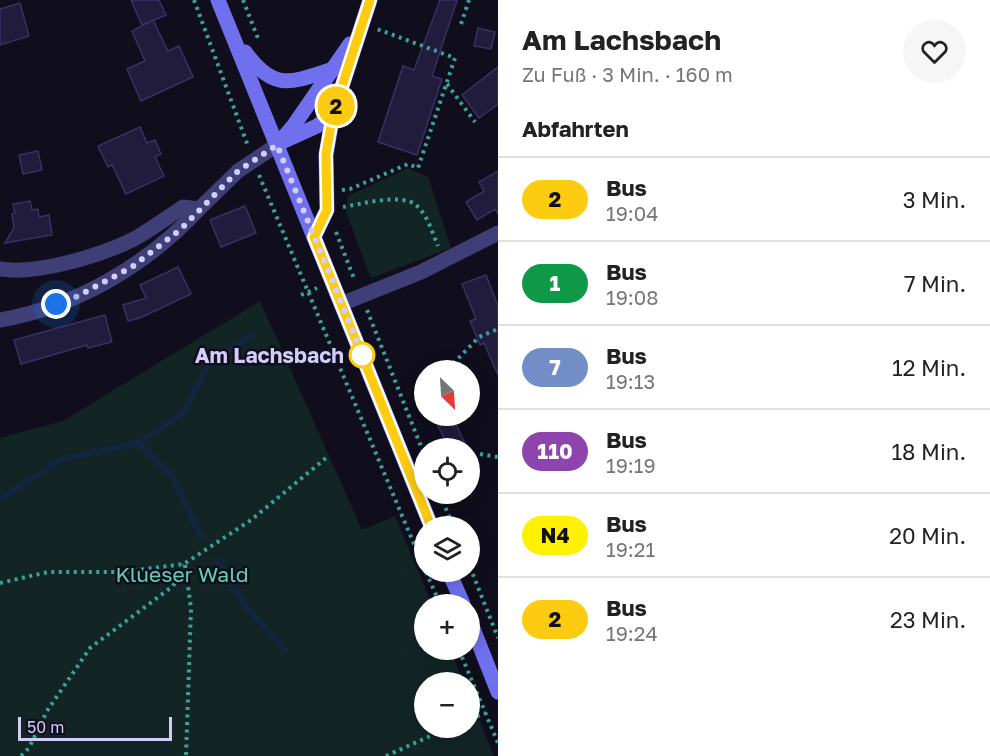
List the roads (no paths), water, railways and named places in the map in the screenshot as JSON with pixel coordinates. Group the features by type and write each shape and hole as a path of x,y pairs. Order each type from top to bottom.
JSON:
{"main road":[{"path":"218,0 427,516"},
{"path":"314,237 327,210 326,154 333,114 370,0"},
{"path":"277,145 334,69 363,24"},
{"path":"231,33 258,70 275,80 298,80 334,69"},
{"path":"277,145 317,126 333,114"},
{"path":"480,646 498,692"}],"street":[{"path":"0,320 21,316 74,298 132,267 181,229 238,171 277,145"},
{"path":"0,269 11,271 46,267 87,257 132,240 183,207 200,209"},
{"path":"341,304 421,272 497,236"}],"waterway":[{"path":"0,499 62,459 138,443 184,413 208,365 253,334"},
{"path":"138,443 172,476 201,537"},
{"path":"216,560 248,610 286,650"}],"place":[{"name":"Am Lachsbach","path":"362,355"}],"park label":[{"name":"Klueser Wald","path":"182,574"}]}
